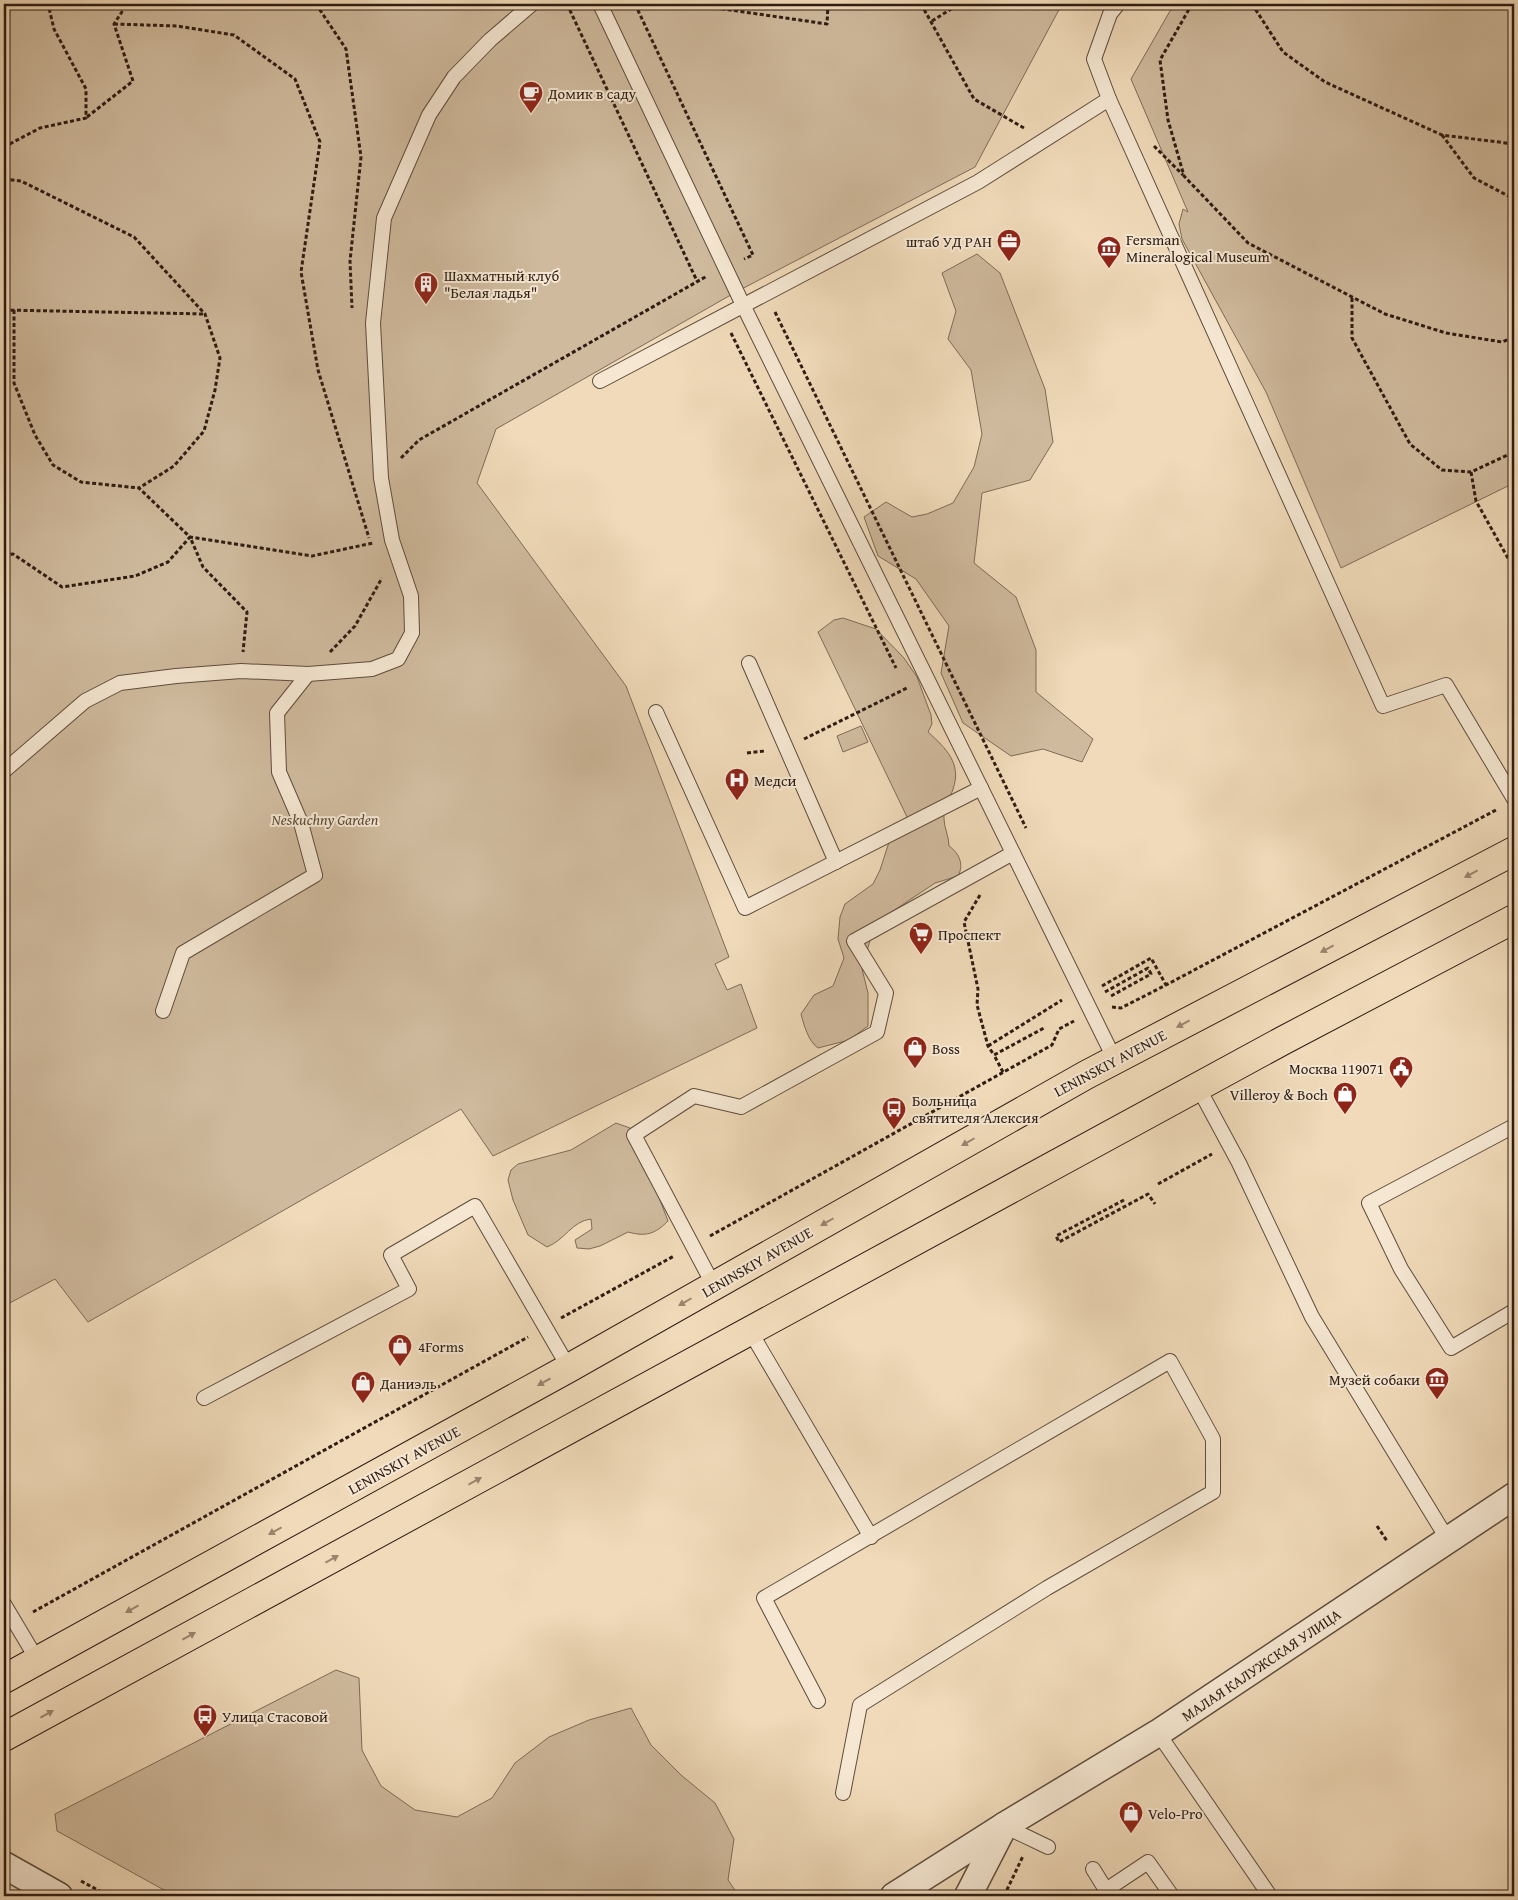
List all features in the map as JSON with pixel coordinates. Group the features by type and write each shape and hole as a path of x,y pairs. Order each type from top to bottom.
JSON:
{"main road":[{"name":"LENINSKIY AVENUE","path":"4,1680 569,1368 1114,1060 1514,851"},
{"path":"4,1737 1198,1087 1514,919"}],"street":[{"name":"МАЛАЯ КАЛУЖСКАЯ УЛИЦА","path":"894,1896 1004,1826 1158,1733 1514,1496"},
{"path":"968,1896 1004,1826"},
{"path":"4,1865 59,1896"}],"lane":[{"path":"4,771 86,702 120,683 241,671 308,674 372,670 398,659 412,634 411,596 392,540 381,478 373,324 384,218 429,115 454,77 490,40 532,4"},
{"path":"600,4 742,305 1114,1060"},
{"path":"1118,4 1110,14 1094,59 1109,99 1383,706 1446,685 1514,799"},
{"path":"600,381 978,182 1109,99"},
{"path":"749,664 836,862"},
{"path":"163,1011 183,953 315,875 301,823 279,772 277,713 308,674"},
{"path":"656,712 745,908 981,788"},
{"path":"714,1286 634,1135 694,1096 741,1107 877,1032 886,993 854,941 1013,853"},
{"path":"1198,1087 1239,1163 1312,1317 1448,1540"},
{"path":"1514,1126 1368,1203 1401,1269 1451,1348 1514,1311"},
{"path":"204,1398 408,1289 391,1255 475,1206 569,1368"},
{"path":"750,1330 871,1537"},
{"path":"818,1701 764,1598 1170,1361 1213,1439 1212,1492 1047,1588 860,1704 843,1793"},
{"path":"4,1604 38,1661"},
{"path":"1158,1733 1270,1896"},
{"path":"1004,1826 1048,1847"},
{"path":"1093,1869 1104,1893 1148,1862 1172,1896"}],"path":[{"path":"48,4 54,30 86,89 86,118"},
{"path":"114,24 127,4"},
{"path":"316,4 346,49 361,157 350,261 352,310"},
{"path":"381,478 419,440 697,281 567,4"},
{"path":"635,4 753,255"},
{"path":"688,4 827,24 828,4"},
{"path":"921,4 974,99 1044,140"},
{"path":"932,21 959,4"},
{"path":"1192,4 1160,60 1168,120 1184,176 1248,243 1385,314 1446,333 1502,342 1514,337"},
{"path":"1252,4 1283,52 1325,82 1442,135 1514,144"},
{"path":"4,146 40,128 86,118 133,81 114,24"},
{"path":"114,24 177,26 234,35 295,79 320,142 301,272 318,370 370,544"},
{"path":"1442,135 1474,178 1514,199"},
{"path":"4,179 20,181 134,237 205,314 220,358 215,390 204,431 174,466 139,488"},
{"path":"1352,298 1352,338 1410,444 1442,470 1471,472 1514,452"},
{"path":"4,310 205,314"},
{"path":"14,310 14,383 35,435 53,465 81,482 139,488 190,537 203,567 247,612 241,671"},
{"path":"1471,472 1476,502 1514,569"},
{"path":"190,537 312,556 392,540 382,580 354,626 308,674"},
{"path":"4,555 13,554 62,587 135,576 168,562 190,537"},
{"path":"747,753 786,748 907,688"},
{"path":"1091,1012 1102,1006 1121,1008 1497,809"},
{"path":"988,867 989,879 964,922 978,988 977,1005 988,1046 1003,1072"},
{"path":"1111,996 1151,974 1148,968 1104,992 1101,985 1151,958 1166,985"},
{"path":"988,1046 1065,998"},
{"path":"994,1055 1044,1028"},
{"path":"1158,1184 1214,1153"},
{"path":"1124,1200 1056,1236 1059,1242 1148,1194 1155,1204"},
{"path":"1377,1526 1386,1541"},
{"path":"1004,1896 1031,1838"}],"green space":[{"name":"Neskuchny Garden","path":"4,4 1062,4 975,167 736,292 496,429 477,483 626,686 729,957 715,964 727,990 741,984 757,1028 493,1156 461,1109 88,1322 55,1279 4,1306"},
{"path":"1174,4 1514,4 1514,483 1341,568 1266,392 1182,239 1179,224 1183,209 1188,212 1131,79"},
{"path":"977,254 1000,273 1045,389 1053,442 1030,480 982,493 974,563 1016,597 1036,650 1036,692 1093,739 1082,762 1043,749 1011,756 963,723 941,673 949,626 916,579 878,556 864,517 886,502 912,517 927,514 953,503 974,467 982,434 971,370 948,339 956,311 942,273"},
{"path":"843,618 876,629 904,658 917,677 931,715 932,724 928,732 946,750 954,764 955,780 945,811 944,822 949,846 958,856 961,868 958,876 935,883 878,921 871,937 862,969 868,993 868,1026 849,1040 818,1048 809,1037 801,1014 814,995 833,986 844,958 838,939 840,917 845,904 873,884 880,870 891,836 908,819 818,632 834,620"},
{"path":"861,726 868,742 843,752 837,736"},
{"path":"616,1123 630,1128 636,1137 668,1221 654,1232 640,1234 628,1232 600,1246 589,1249 577,1248 575,1240 592,1229 591,1219 579,1223 559,1240 547,1247 528,1235 513,1200 508,1180 511,1170 518,1164 571,1150"},
{"path":"336,1670 359,1678 362,1750 381,1786 415,1810 457,1817 492,1798 515,1763 549,1737 589,1720 631,1708 651,1745 681,1775 715,1803 734,1839 728,1880 739,1896 175,1896 57,1831 55,1814"}],"place":[{"name":"Домик в саду","path":"531,114"},
{"name":"штаб УД РАН","path":"1009,262"},
{"name":"Fersman Mineralogical Museum","path":"1109,269"},
{"name":"Шахматный клуб \"Белая ладья\"","path":"426,305"},
{"name":"Медси","path":"737,801"},
{"name":"Проспект","path":"921,955"},
{"name":"Boss","path":"915,1069"},
{"name":"Москва 119071","path":"1401,1089"},
{"name":"Villeroy & Boch","path":"1345,1115"},
{"name":"Больница святителя Алексия","path":"894,1130"},
{"name":"4Forms","path":"400,1367"},
{"name":"Музей собаки","path":"1437,1400"},
{"name":"Даниэль","path":"363,1404"},
{"name":"Улица Стасовой","path":"205,1737"},
{"name":"Velo-Pro","path":"1131,1834"}]}
